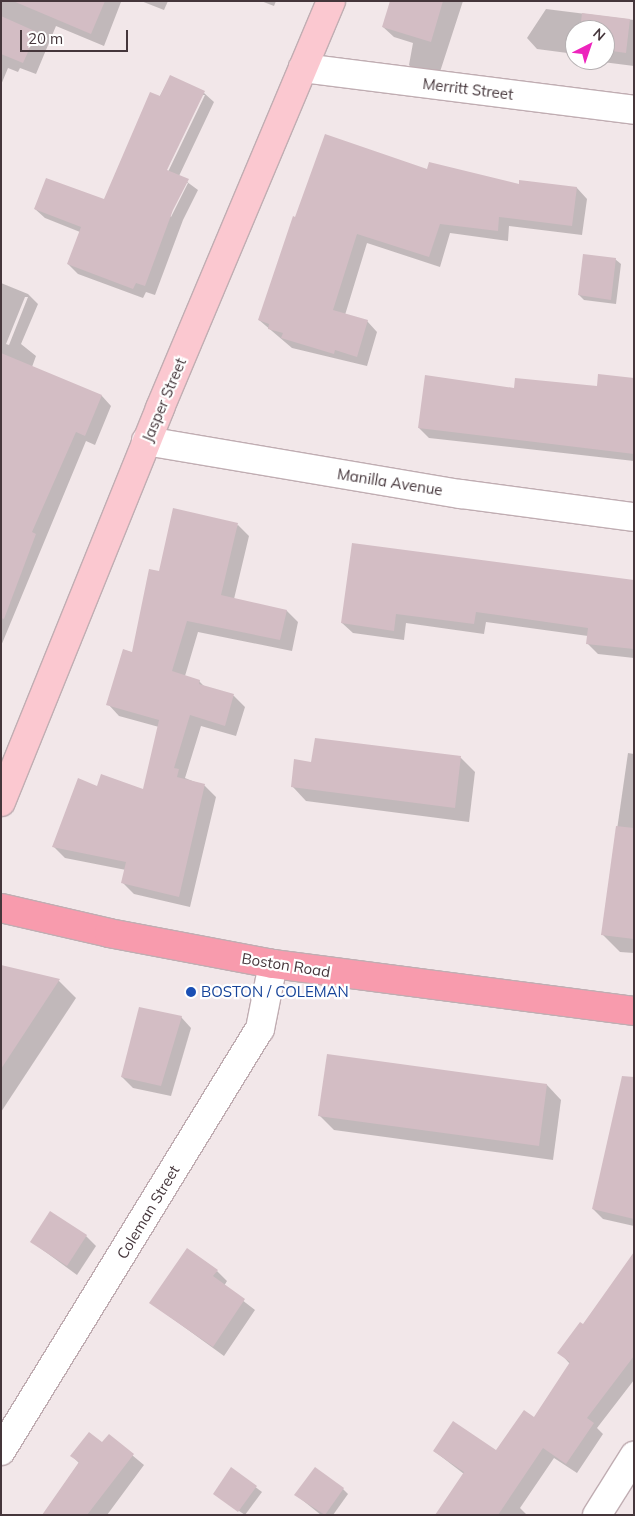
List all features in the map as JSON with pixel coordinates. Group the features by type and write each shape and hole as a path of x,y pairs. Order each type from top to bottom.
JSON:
{"main road":[{"name":"Jasper Street","path":"1,802 146,441 331,1"},
{"name":"Boston Road","path":"1,908 121,936 272,964 634,1011"}],"street":[{"name":"Merritt Street","path":"303,68 634,110"},
{"name":"Manilla Avenue","path":"146,441 461,494 634,517"},
{"name":"Coleman Street","path":"1,1451 260,1029 272,964"},
{"path":"597,1515 634,1456"}],"building":[{"path":"13,1 105,1 91,34"},
{"path":"390,1 443,1 431,42 382,27"},
{"path":"582,13 630,19 626,53 615,51 615,20 581,20"},
{"path":"1,16 37,32 23,63 1,54"},
{"path":"170,75 205,91 167,170 189,179 173,210 145,286 136,283 133,289 67,264 81,227 34,209 46,178 104,199 150,92 160,96"},
{"path":"325,134 427,169 429,162 519,184 519,180 577,187 572,226 499,217 498,231 440,224 429,257 357,234 333,310 368,320 357,357 335,350 334,354 281,338 283,333 268,329 269,324 258,320 293,216 295,217"},
{"path":"583,254 616,258 611,300 578,295"},
{"path":"1,353 102,395 85,436 76,432 32,532 36,534 4,619 1,618"},
{"path":"598,374 634,378 634,454 418,428 425,375 514,388 515,378 597,386"},
{"path":"173,508 238,523 221,595 287,610 280,640 187,621 172,671 200,680 199,684 234,694 225,726 190,715 174,768 179,769 177,777 205,784 179,897 121,883 126,862 52,847 78,778 97,786 101,774 143,789 159,720 106,705 123,649 132,652 149,569 159,571"},
{"path":"352,543 634,580 634,649 586,644 588,628 476,612 474,624 396,614 394,631 341,623"},
{"path":"315,738 461,756 455,808 291,787 294,759 311,762"},
{"path":"616,826 634,828 634,939 601,935"},
{"path":"1,965 60,979 1,1069"},
{"path":"139,1007 182,1016 161,1086 121,1077"},
{"path":"327,1054 547,1084 539,1146 318,1116"},
{"path":"622,1076 634,1077 634,1219 592,1209"},
{"path":"50,1211 87,1235 67,1266 30,1242"},
{"path":"187,1248 218,1270 213,1276 245,1299 213,1347 149,1303"},
{"path":"634,1252 634,1356 587,1418 594,1423 566,1464 543,1448 498,1515 435,1515 464,1472 433,1451 453,1421 496,1450 524,1410 534,1417 570,1362 557,1353 580,1322 583,1324"},
{"path":"89,1432 102,1442 109,1434 134,1454 87,1515 42,1515 79,1462 70,1456"},
{"path":"231,1467 257,1486 238,1512 213,1494"},
{"path":"315,1467 344,1488 325,1515 294,1495"}],"place":[{"name":"BOSTON / COLEMAN","path":"191,992"}]}
